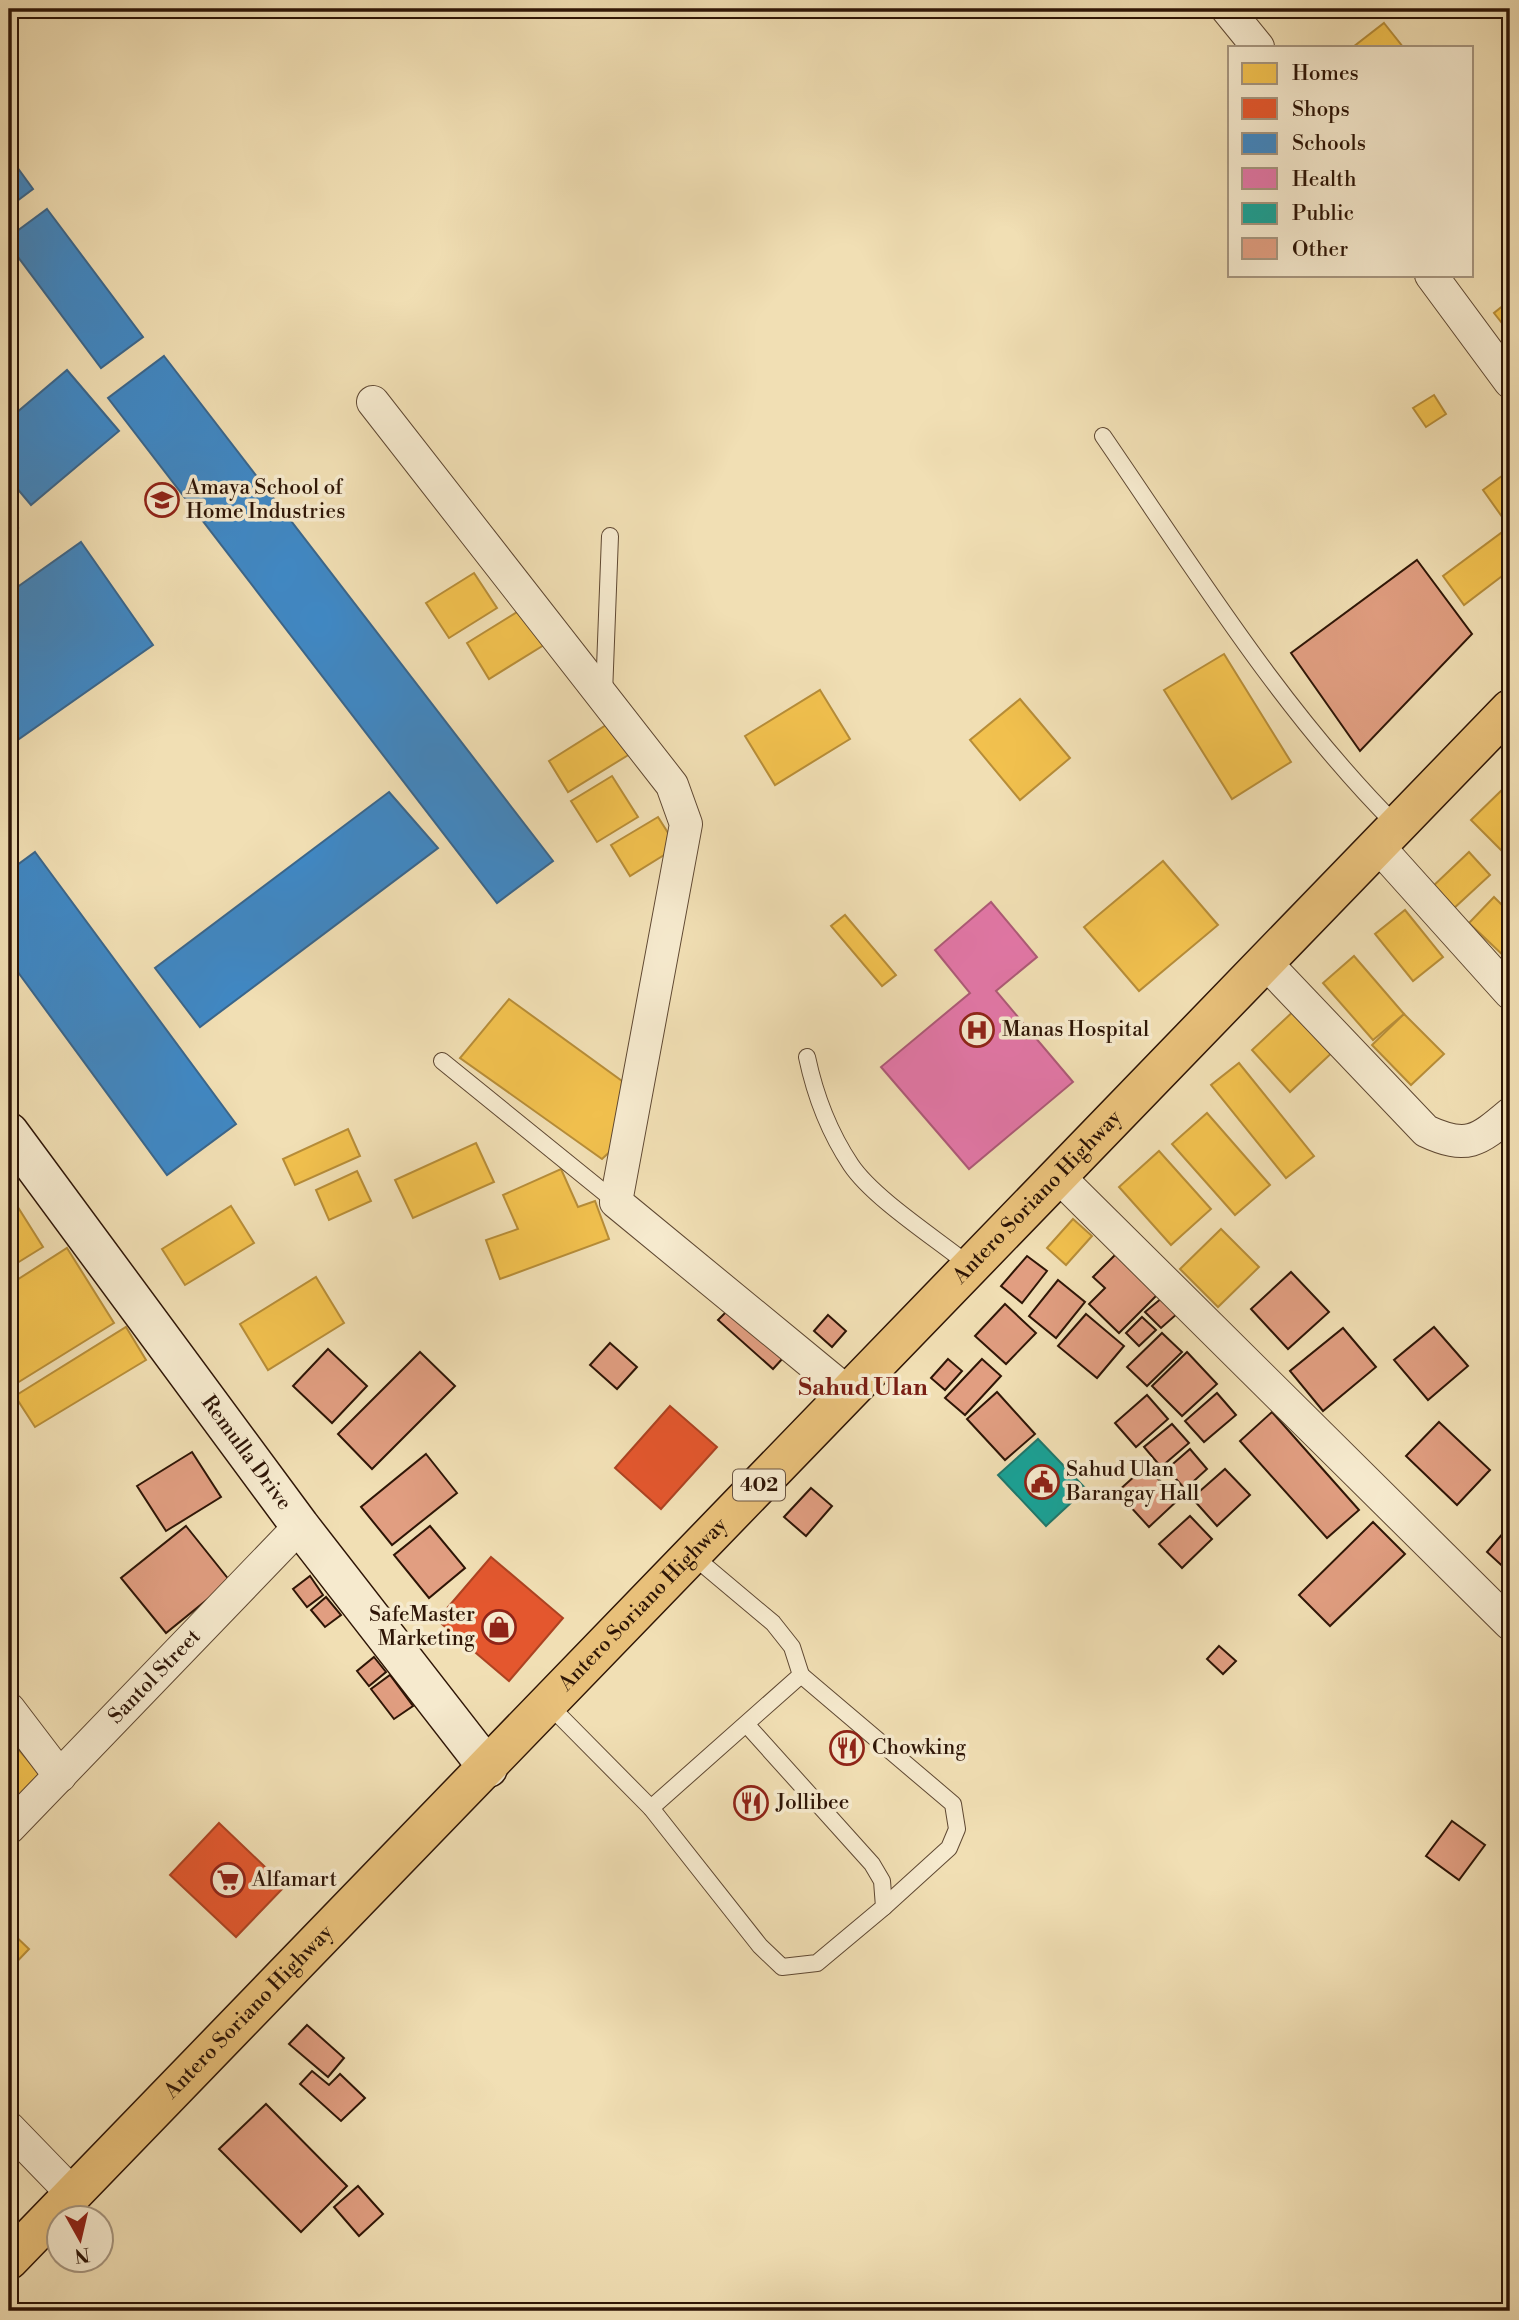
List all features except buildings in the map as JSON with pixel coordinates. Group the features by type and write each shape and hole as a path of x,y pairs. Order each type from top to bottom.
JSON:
{"main road":[{"name":"Antero Soriano Highway","path":"9,2260 488,1769 847,1392 1510,709"},
{"name":"Remulla Drive","path":"9,1132 300,1526 488,1769"}],"street":[{"path":"1227,9 1257,46"},
{"path":"1432,276 1510,382"},
{"path":"373,402 672,785 686,824 616,1202 847,1392"},
{"path":"1387,836 1510,993"},
{"path":"1265,962 1426,1131 1449,1142 1479,1139 1510,1114"},
{"path":"1057,1175 1510,1625"},
{"name":"Santol Street","path":"9,1828 300,1526"},
{"path":"9,1709 60,1776"},
{"path":"9,2129 73,2194"}],"lane":[{"path":"1103,436 1387,836"},
{"path":"604,700 610,536"},
{"path":"807,1057 816,1098 852,1167 879,1193 970,1266"},
{"path":"442,1061 616,1202"},
{"path":"549,1705 651,1808 760,1947 782,1967 817,1964 949,1849 957,1829 953,1804 801,1675 792,1647 773,1623 692,1555"},
{"path":"651,1808 801,1675"},
{"path":"747,1725 873,1864 882,1881 884,1907"}],"place":[{"name":"Amaya School of Home Industries","path":"162,500"},
{"name":"Manas Hospital","path":"977,1030"},
{"name":"Sahud Ulan Barangay Hall","path":"1042,1482"},
{"name":"SafeMaster Marketing","path":"499,1627"},
{"name":"Chowking","path":"847,1748"},
{"name":"Jollibee","path":"751,1803"},
{"name":"Alfamart","path":"228,1880"}],"district":[{"name":"Sahud Ulan","path":"863,1388"}]}
